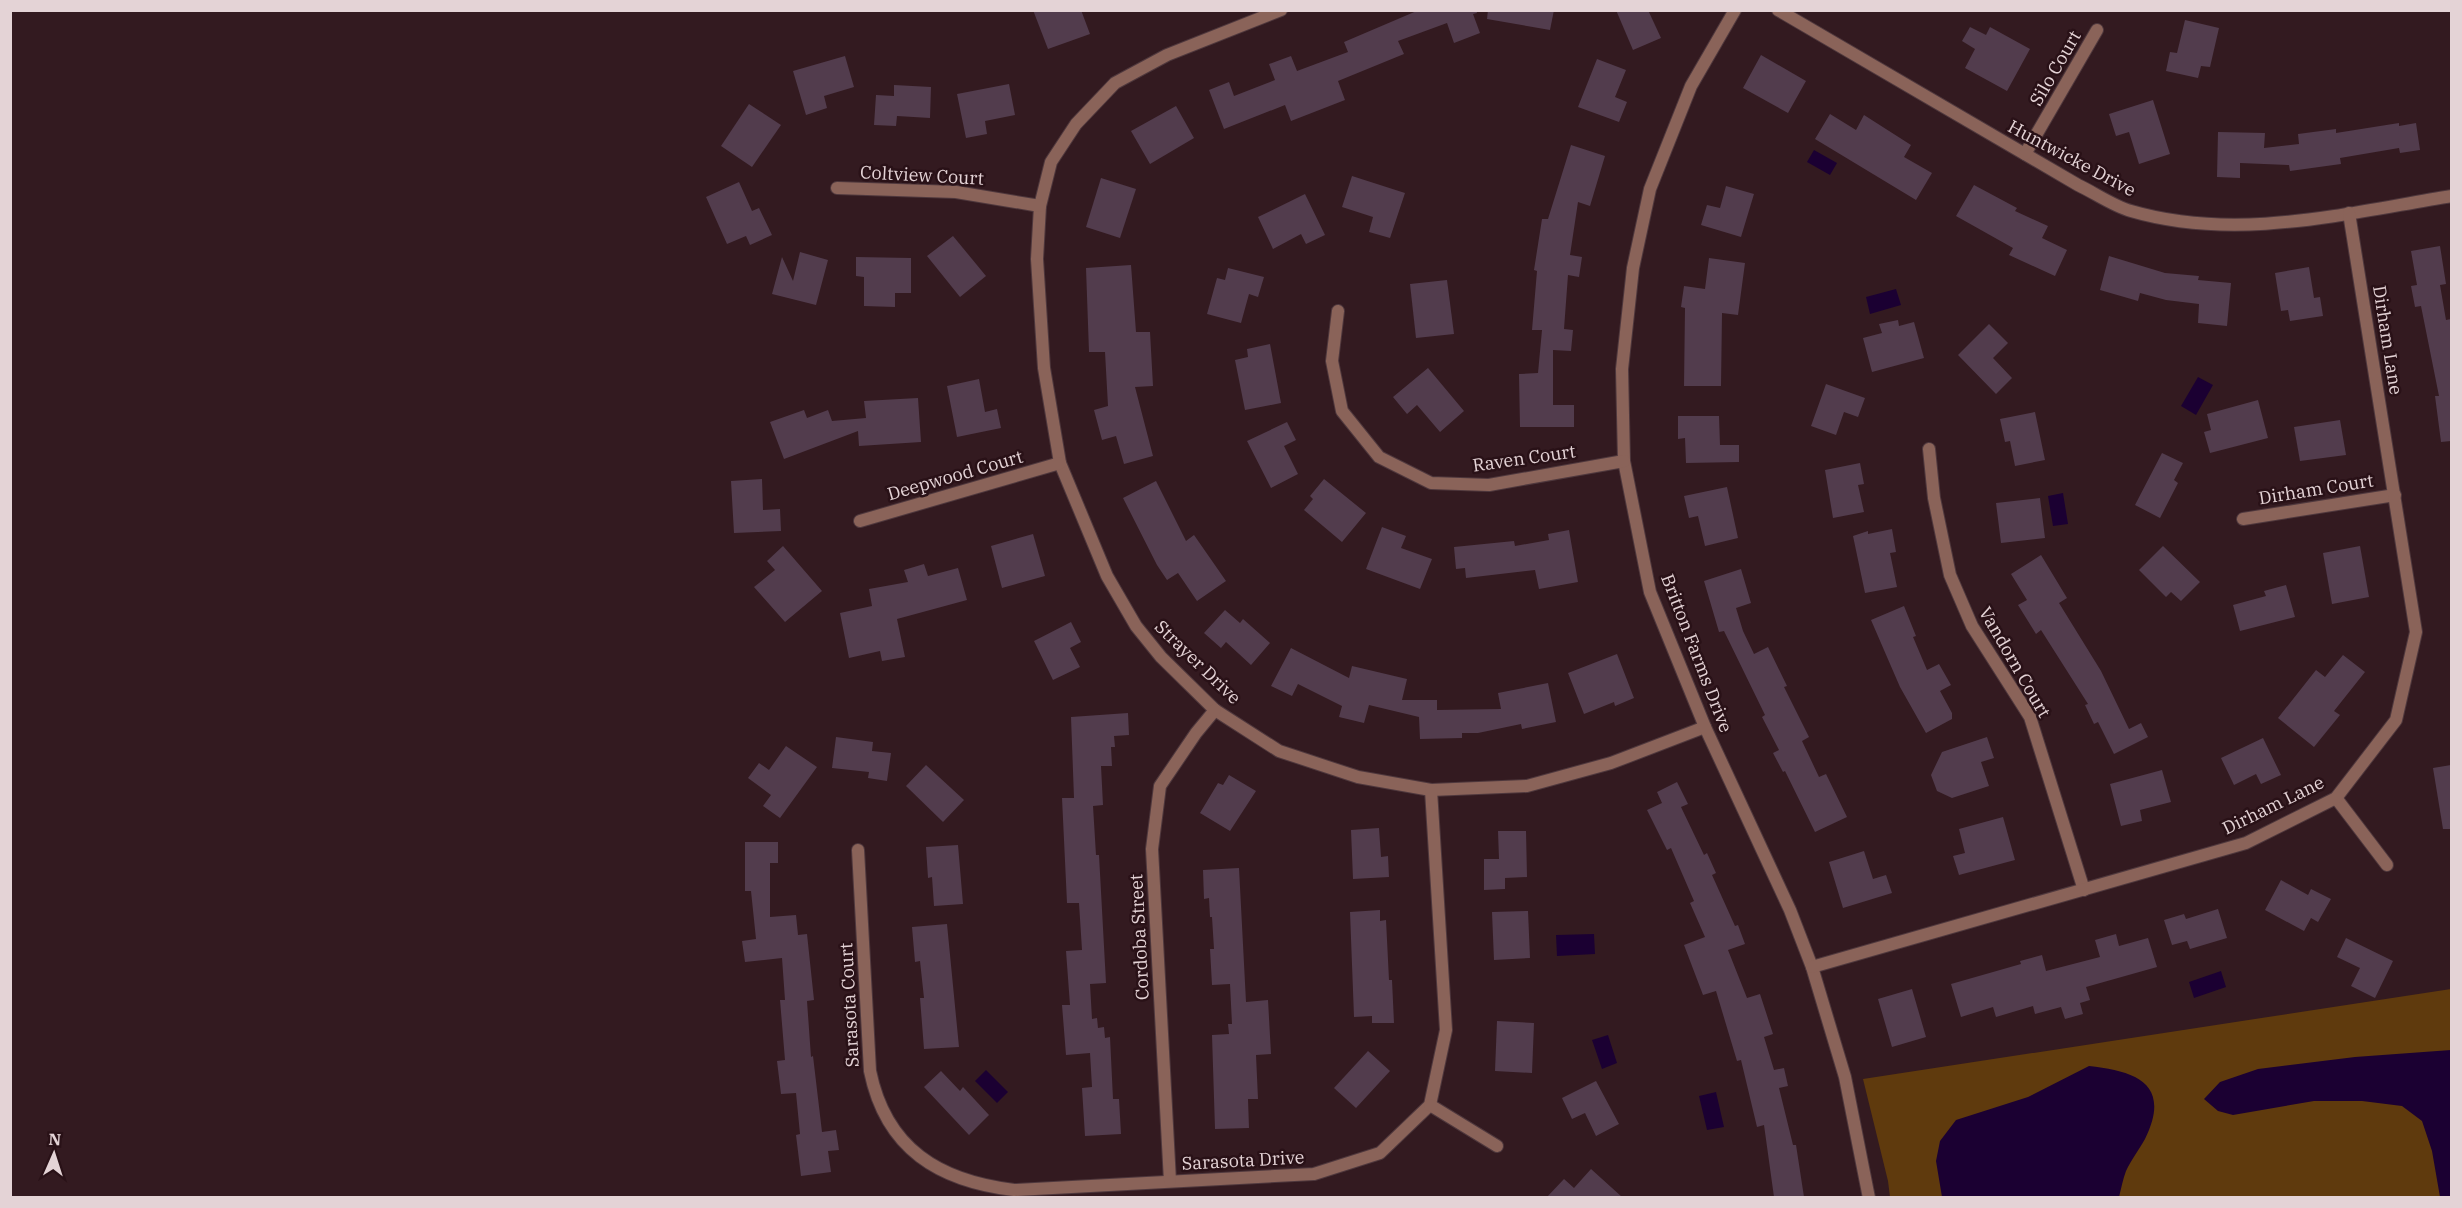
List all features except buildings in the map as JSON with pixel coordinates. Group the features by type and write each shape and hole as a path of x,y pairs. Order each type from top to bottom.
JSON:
{"street":[{"path":"1040,206 1051,162 1076,124 1114,83 1167,55 1281,10"},
{"name":"Britton Farms Drive","path":"1735,10 1691,86 1650,189 1633,268 1623,358 1624,461 1650,592 1705,727 1790,909 1812,967 1845,1077 1869,1197"},
{"name":"Huntwicke Drive","path":"1778,10 2025,154 2129,211 2187,224 2247,226 2290,222 2451,196"},
{"name":"Silo Court","path":"2025,154 2097,30"},
{"name":"Coltview Court","path":"837,188 956,192 1040,206"},
{"name":"Strayer Drive","path":"1040,206 1037,259 1044,368 1060,463 1107,576 1136,626 1161,657 1215,710 1279,751 1358,777 1431,790 1527,786 1611,763 1705,727"},
{"name":"Dirham Lane","path":"1812,967 2246,843 2336,798 2396,720 2416,632 2349,213"},
{"name":"Raven Court","path":"1338,311 1332,362 1342,411 1379,457 1431,483 1489,485 1624,461"},
{"name":"Vandorn Court","path":"1929,449 1934,498 1950,575 1972,626 2030,717 2051,778 2084,890"},
{"name":"Deepwood Court","path":"860,521 1060,463"},
{"name":"Dirham Court","path":"2243,519 2395,495"},
{"name":"Cordoba Street","path":"1170,1182 1152,849 1160,786 1196,732 1215,710"},
{"path":"1431,790 1446,1030 1430,1105 1497,1146"},
{"path":"2336,798 2387,865"},
{"name":"Sarasota Court","path":"858,850 870,1071 874,1091 883,1113 909,1148"},
{"name":"Sarasota Drive","path":"909,1148 930,1164 959,1179 1014,1190 1314,1174 1380,1153 1430,1105"}],"shaded area":[{"path":"1814,150 1837,163 1830,175 1807,162"},
{"path":"1896,289 1901,305 1870,314 1866,297"},
{"path":"2198,377 2213,385 2196,415 2181,406"},
{"path":"2063,493 2068,524 2053,526 2048,496"},
{"path":"1594,934 1595,954 1557,956 1556,935"},
{"path":"2221,971 2226,987 2194,998 2189,982"},
{"path":"2451,989 2451,1197 1890,1197 1863,1079"},
{"path":"1608,1035 1617,1063 1602,1069 1592,1040"},
{"path":"2451,1050 2451,1197 2440,1197 2432,1151 2422,1121 2402,1106 2362,1101 2314,1101 2233,1115 2218,1111 2204,1099 2220,1082 2258,1069 2355,1057"},
{"path":"2089,1066 2106,1068 2134,1077 2145,1084 2152,1093 2154,1105 2152,1120 2145,1139 2126,1171 2119,1197 1942,1197 1936,1161 1940,1141 1956,1120 2028,1097"},
{"path":"986,1070 1008,1092 997,1103 975,1081"},
{"path":"1716,1092 1724,1127 1707,1130 1699,1096"}]}
